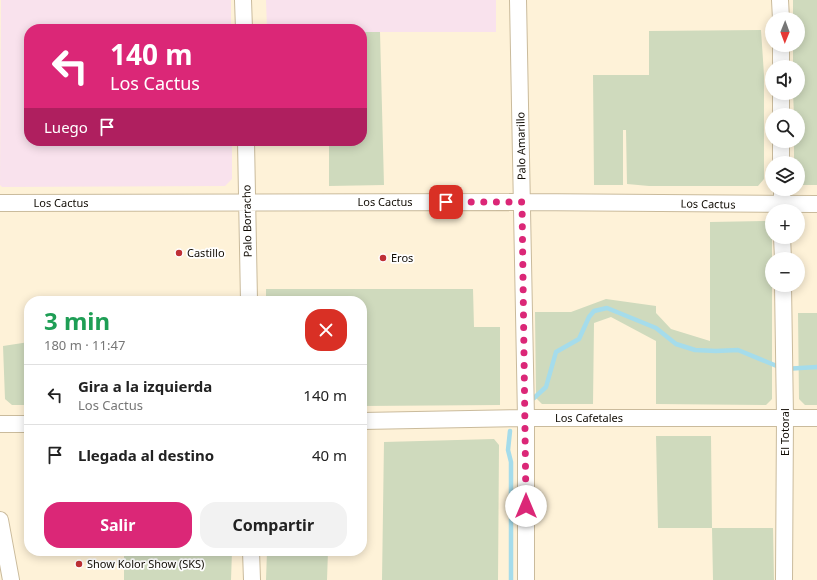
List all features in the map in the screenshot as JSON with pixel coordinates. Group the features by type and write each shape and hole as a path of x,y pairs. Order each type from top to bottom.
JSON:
{"street":[{"path":"243,0 244,24"},
{"name":"Palo Amarillo","path":"518,0 526,418 526,580"},
{"path":"780,0 780,12"},
{"name":"Palo Borracho","path":"246,146 248,296"},
{"name":"Los Cactus","path":"0,203 782,201 817,204"},
{"name":"El Totoral","path":"783,292 785,417 784,580"},
{"name":"Los Cafetales","path":"367,421 526,418 817,418"},
{"path":"0,424 24,424"},
{"path":"0,520 2,550 11,580"},
{"path":"251,556 252,580"}],"shaded area":[{"path":"1,0 231,0 231,24 24,24 24,146 232,146 232,179 225,186 2,187 0,185"},
{"path":"266,0 496,0 496,32 367,32 367,24 267,24"}],"green space":[{"path":"793,0 817,0 817,185 805,185 805,156 794,156 794,148 805,148 805,108 794,108 793,100 805,100 805,60 793,60 793,52 805,52 805,12 793,12"},
{"path":"761,30 764,75 764,179 758,186 649,186 627,184 626,130 623,130 623,185 594,185 593,75 649,75 649,31"},
{"path":"367,32 380,32 384,185 329,186 329,146 367,146"},
{"path":"765,221 765,244 772,244 772,252 765,252 765,292 772,292 772,399 766,405 656,404 656,341 611,317 594,323 593,404 542,404 536,398 535,312 571,312 606,299 656,306 656,313 671,329 710,341 710,222"},
{"path":"266,289 473,289 474,327 500,327 500,405 367,406 367,296 266,296"},
{"path":"798,313 817,313 817,405 805,405 799,399"},
{"path":"24,343 24,405 12,405 5,399 3,346"},
{"path":"656,436 711,436 712,528 658,528"},
{"path":"494,439 499,445 498,580 382,580 384,442"},
{"path":"712,528 773,528 774,580 713,580"},
{"path":"124,556 232,556 231,580 124,580"},
{"path":"267,556 328,556 327,580 266,580"}],"waterway":[{"path":"534,398 546,387 556,352 579,339 589,317 594,311 607,308 656,328 676,344 695,350 738,350 784,369 817,367"},
{"path":"510,431 508,450 511,462 511,580"}],"place":[{"name":"Castillo","path":"179,253"},
{"name":"Eros","path":"383,258"},
{"name":"Show Kolor Show (SKS)","path":"79,564"}],"route":[{"path":"446,202 522,202 526,506"}]}
